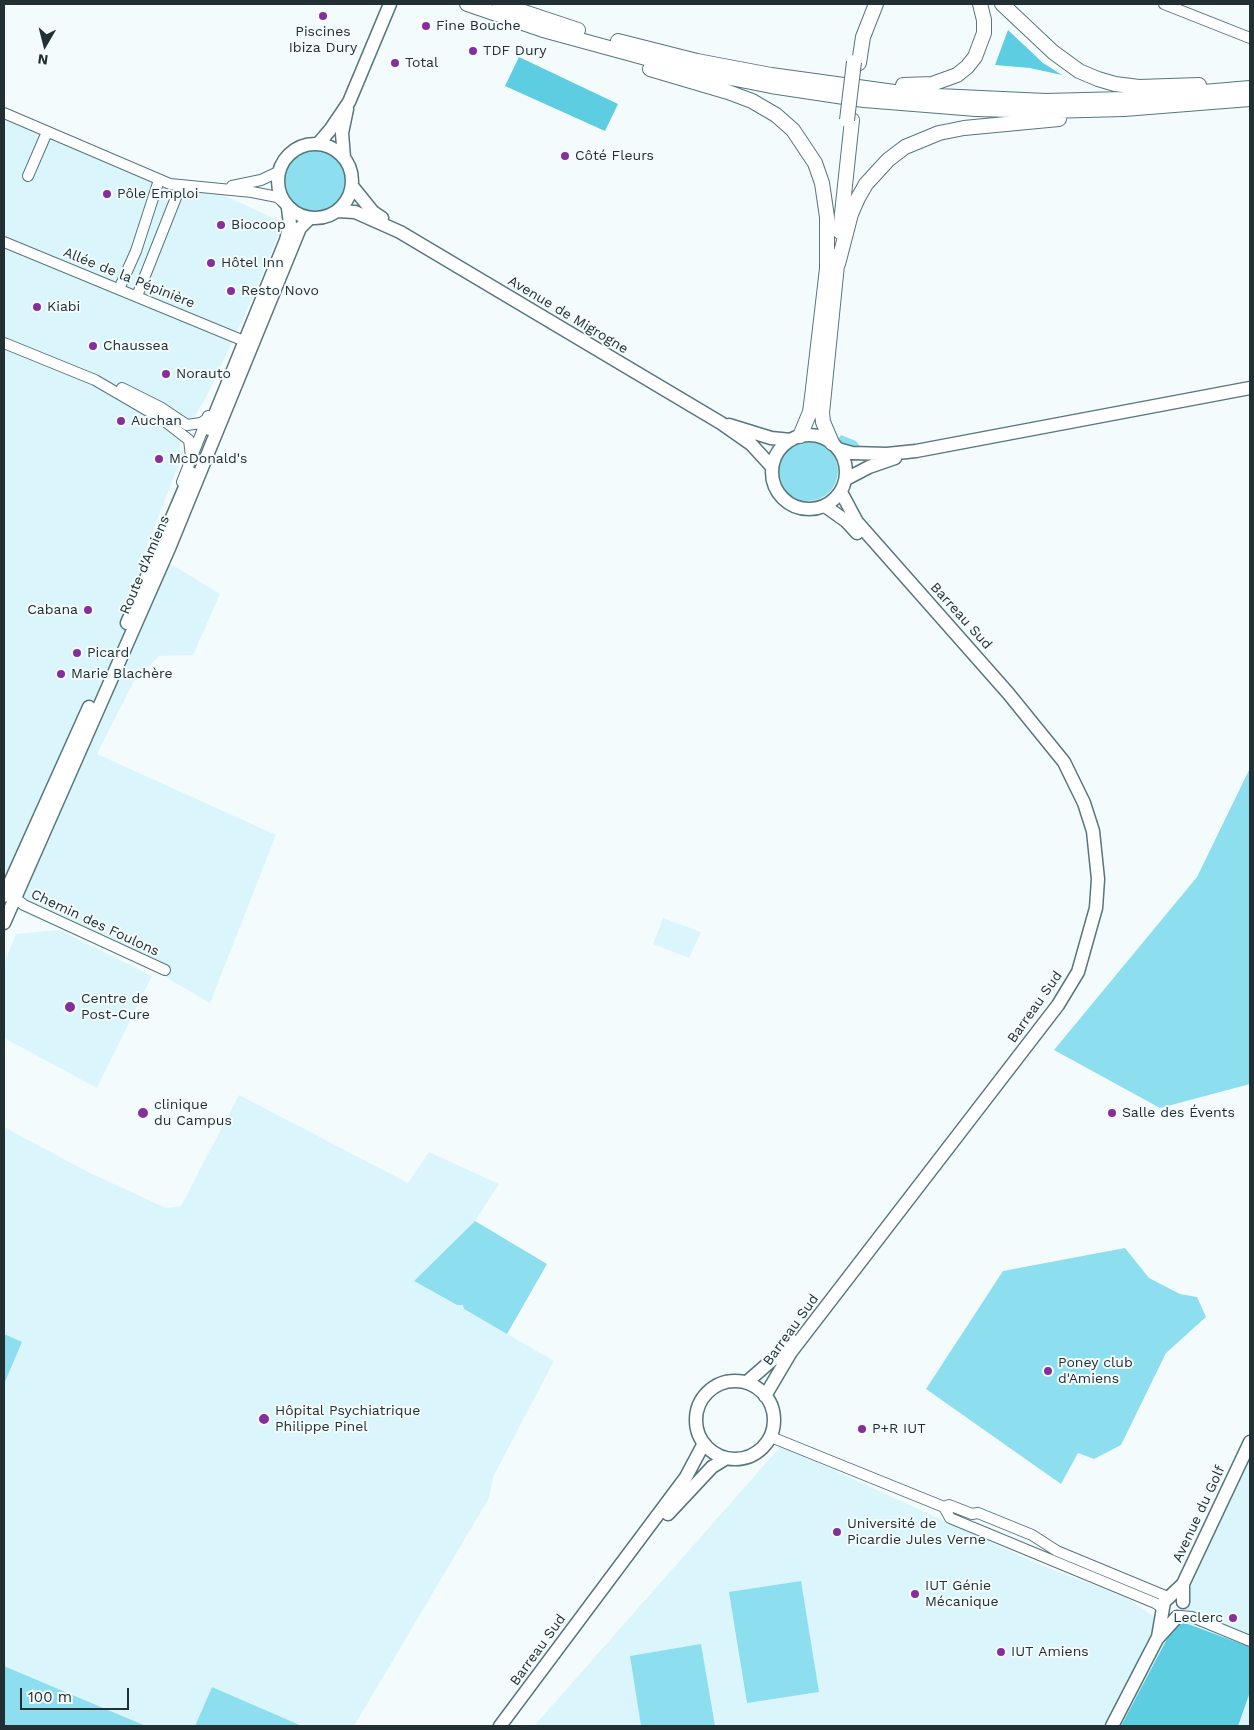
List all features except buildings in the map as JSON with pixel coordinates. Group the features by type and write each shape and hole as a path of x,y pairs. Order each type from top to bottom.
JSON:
{"highway":[{"path":"467,4 552,32 690,70 771,86 864,100 976,109 1048,111 1124,109 1250,98"},
{"path":"500,4 581,31 697,61 838,85 916,94 1046,101 1123,99 1250,88"},
{"path":"796,438 811,405 832,266 858,36 868,4"},
{"path":"856,63 863,37 876,4"},
{"path":"838,85 865,83 926,85 957,75 976,57 981,45 984,20 980,4"},
{"path":"1002,4 1053,52 1080,71 1098,79 1115,84 1139,86 1208,85 1220,92"},
{"path":"552,32 584,48 728,92 752,102 776,115 792,130 806,148 822,183 832,266 822,413 823,422 835,446"},
{"path":"832,266 851,214 866,184 888,160 919,140 964,128 1107,115 1124,109"}],"main road":[{"path":"344,158 333,148 318,144 305,145 293,150 284,160 278,172 278,187 286,205 310,218 324,217 337,211 347,200 352,186 350,171 344,158 342,133 349,102 390,4"},
{"path":"318,144 349,102"},
{"name":"Avenue de Migrogne","path":"352,186 373,212 400,232 721,424 751,444 772,467"},
{"name":"Route d'Amiens","path":"4,923 7,893 200,451 286,240 290,224 286,205"},
{"name":"Avenue de Migrogne","path":"337,211 355,212 400,232"},
{"name":"Route d'Amiens","path":"7,893 170,546 300,228 310,218"},
{"path":"835,446 845,463 846,479 840,492 825,506 804,509 788,503 777,491 772,476 772,467 780,449 796,438 813,435 852,453 887,454 916,451 1250,388"},
{"name":"Avenue de Migrogne","path":"721,424 771,438 796,438"},
{"path":"846,479 869,467 916,451"},
{"name":"Barreau Sud","path":"765,1396 791,1352 1067,992 1086,950 1096,908 1098,879 1093,831 1084,803 1064,762 1008,693 857,522 840,492"},
{"name":"Barreau Sud","path":"747,1382 779,1354 800,1329 1052,1006 1080,955 1093,893 1091,851 1081,808 1067,776 1044,743 846,521 825,506"},
{"path":"729,1382 747,1382 765,1396 772,1408 774,1419 771,1438 754,1455 736,1460 725,1459 703,1445 698,1434 696,1419 698,1406 705,1394 717,1385 729,1382"},
{"name":"Avenue du Golf","path":"1184,1602 1183,1584 1250,1442"},
{"name":"Barreau Sud","path":"500,1726 686,1477 703,1445"},
{"name":"Barreau Sud","path":"510,1726 674,1506 712,1467 725,1459"},
{"path":"1112,1726 1157,1639 1166,1603 1183,1584"},
{"path":"1157,1639 1184,1609 1184,1602 1178,1597 1166,1603"},
{"path":"1166,1603 1168,1617 1178,1617"}],"street":[{"path":"1164,4 1250,38"},
{"path":"4,113 159,180 181,185 260,193 277,197 286,205"},
{"path":"28,176 46,132"},
{"path":"208,188 248,183 278,172"},
{"path":"119,289 136,251 159,180"},
{"path":"137,296 181,185"},
{"name":"Allée de la Pépinière","path":"4,242 244,341"},
{"path":"4,343 95,380 176,427 189,440 191,456"},
{"path":"178,500 191,456 225,376 234,364"},
{"path":"95,380 112,384 135,394 187,425 201,423 207,418"},
{"name":"Chemin des Foulons","path":"7,893 165,970"},
{"path":"771,1438 944,1506 948,1505 972,1514 978,1513 1032,1535 1058,1551 1166,1603"},
{"path":"944,1506 950,1518 1155,1603 1166,1603"},
{"path":"1184,1602 1194,1613 1250,1634"},
{"path":"1178,1617 1192,1617 1250,1641"}],"shaded area":[{"path":"1008,30 1043,63 1062,75 1030,68 995,65"},
{"path":"519,57 618,104 605,131 505,86"},
{"path":"4,110 169,180 197,183 280,221 278,235 269,259 237,332 206,397 179,444 182,456 143,556 176,567 220,594 193,655 159,656 134,681 97,754 276,835 210,1003 157,972 9,906 4,917"},
{"path":"309,150 321,150 337,159 344,169 346,181 344,193 337,203 321,212 309,212 298,207 289,198 284,187 284,175 289,164 298,155"},
{"path":"841,435 856,441 860,446 857,451 844,447 838,439"},
{"path":"802,441 814,441 830,449 836,459 838,471 836,483 830,493 814,501 802,501 786,493 778,477 778,465 786,449"},
{"path":"1250,768 1250,1084 1160,1108 1054,1050 1197,877"},
{"path":"663,918 701,932 689,958 653,944"},
{"name":"Centre de Post-Cure","path":"59,930 152,976 97,1088 4,1038 4,964 16,934"},
{"name":"Hôpital Psychiatrique Philippe Pinel","path":"239,1095 408,1183 429,1152 499,1184 475,1221 414,1281 457,1305 464,1305 464,1309 554,1361 493,1477 489,1498 354,1726 302,1726 212,1687 195,1726 146,1726 4,1666 4,1127 88,1172 166,1208 181,1206"},
{"path":"475,1221 547,1264 507,1334 464,1309 463,1305 457,1305 414,1281"},
{"name":"Poney club d'Amiens","path":"1125,1248 1149,1278 1180,1294 1197,1297 1206,1317 1166,1353 1121,1445 1094,1459 1078,1453 1061,1484 926,1389 1003,1271"},
{"path":"4,1334 22,1342 4,1384"},
{"name":"Université de Picardie Jules Verne","path":"781,1446 1038,1564 1125,1597 1156,1618 1176,1620 1250,1453 1250,1726 534,1726"},
{"path":"801,1581 819,1692 747,1703 729,1592"},
{"path":"1177,1620 1250,1647 1250,1692 1238,1726 1121,1726"},
{"path":"701,1644 715,1726 641,1726 630,1656"},
{"path":"4,1666 146,1726 4,1726"},
{"path":"212,1687 302,1726 195,1726"}],"place":[{"name":"Piscines Ibiza Dury","path":"323,16"},
{"name":"Fine Bouche","path":"426,26"},
{"name":"TDF Dury","path":"473,51"},
{"name":"Total","path":"395,63"},
{"name":"Côté Fleurs","path":"565,156"},
{"name":"Pôle Emploi","path":"107,194"},
{"name":"Biocoop","path":"221,225"},
{"name":"Hôtel Inn","path":"211,263"},
{"name":"Resto Novo","path":"231,291"},
{"name":"Kiabi","path":"37,307"},
{"name":"Chaussea","path":"93,346"},
{"name":"Norauto","path":"166,374"},
{"name":"Auchan","path":"121,421"},
{"name":"McDonald's","path":"159,459"},
{"name":"Cabana","path":"88,610"},
{"name":"Picard","path":"77,653"},
{"name":"Marie Blachère","path":"61,674"},
{"name":"Centre de Post-Cure","path":"70,1007"},
{"name":"clinique du Campus","path":"143,1113"},
{"name":"Salle des Évents","path":"1112,1113"},
{"name":"Poney club d'Amiens","path":"1048,1371"},
{"name":"Hôpital Psychiatrique Philippe Pinel","path":"264,1419"},
{"name":"P+R IUT","path":"862,1429"},
{"name":"Université de Picardie Jules Verne","path":"837,1532"},
{"name":"IUT Génie Mécanique","path":"915,1594"},
{"name":"Leclerc","path":"1233,1618"},
{"name":"IUT Amiens","path":"1001,1652"}]}
